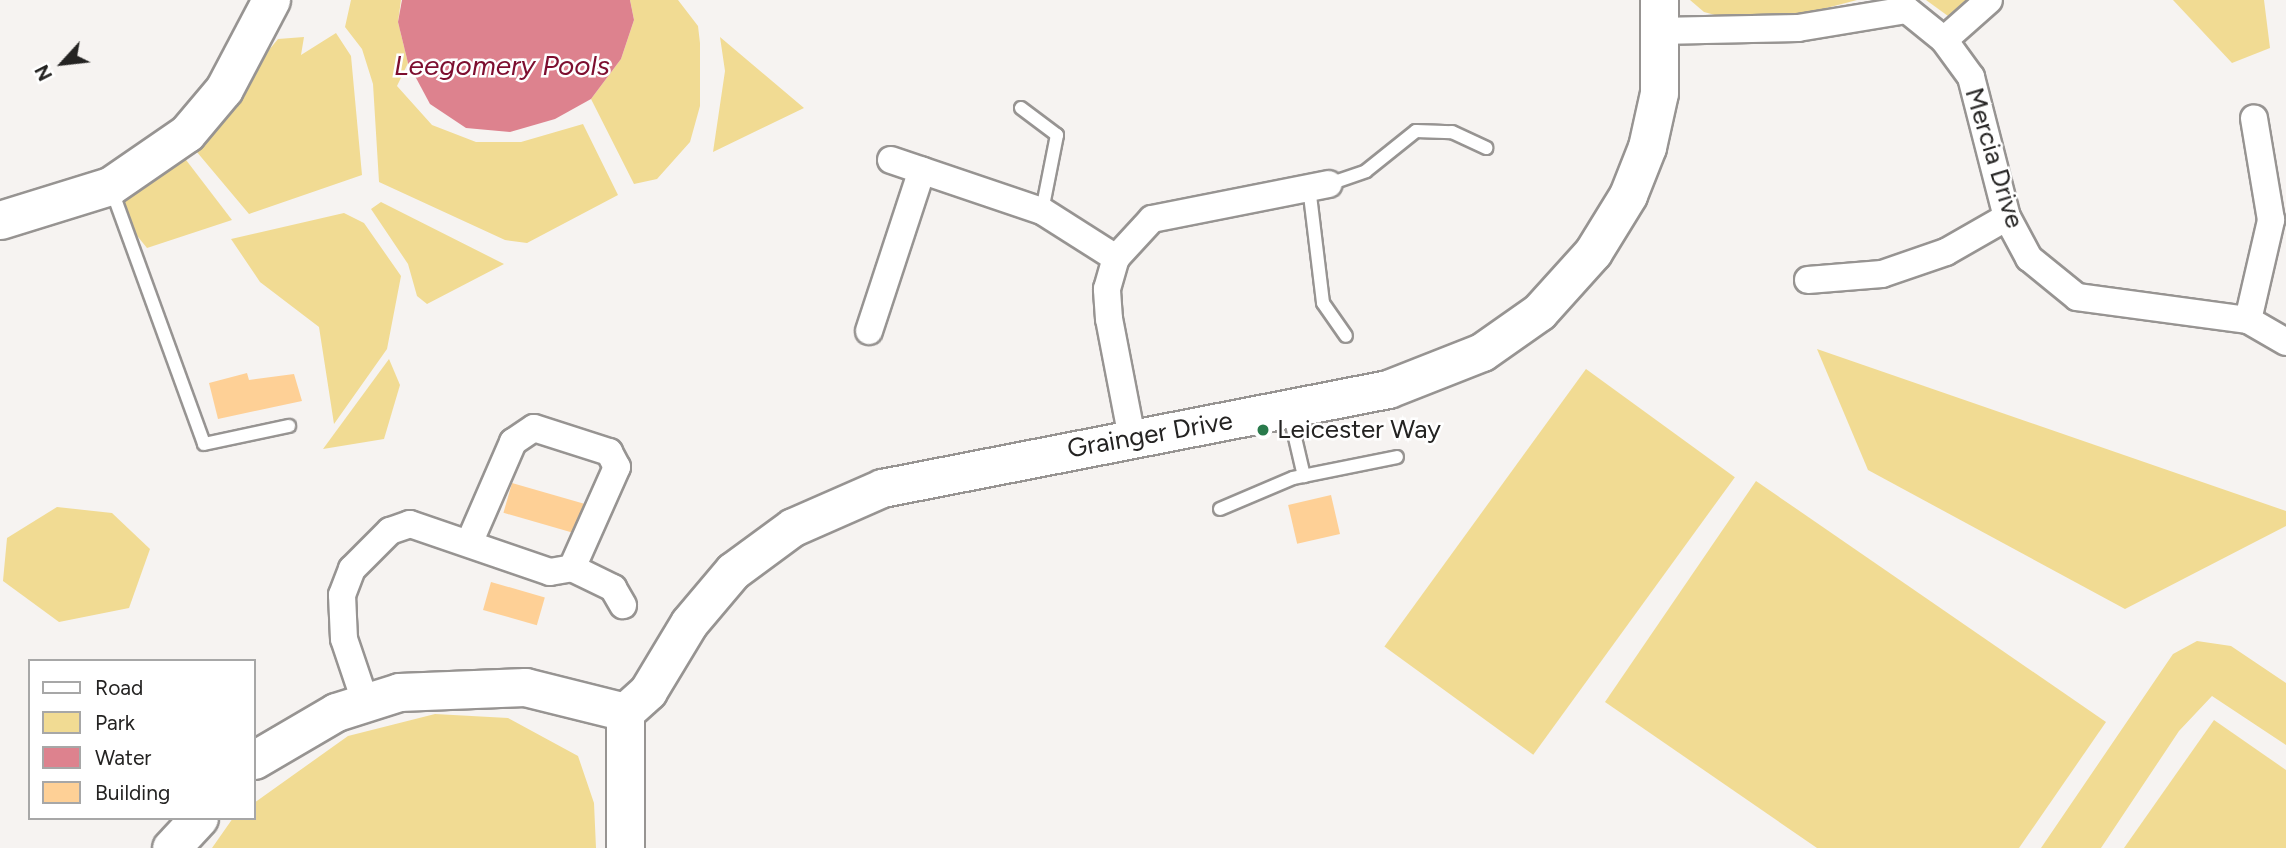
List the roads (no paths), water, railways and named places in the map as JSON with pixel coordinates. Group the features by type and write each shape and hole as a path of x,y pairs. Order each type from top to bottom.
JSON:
{"street":[{"path":"0,220 110,187 187,133 224,89 271,0"},
{"path":"1944,40 1989,0"},
{"name":"Mercia Drive","path":"1659,16 1798,28 1907,10 1944,40 1970,77 2007,217 2028,258 2077,297 2248,320 2286,342"},
{"name":"Grainger Drive","path":"625,712 648,691 689,623 733,571 793,527 882,488 1132,438 1289,411 1437,373 1539,312 1570,282 1628,195 1647,147 1659,93 1659,16"},
{"path":"2248,320 2271,220 2254,118"},
{"path":"891,160 1042,211 1116,258"},
{"path":"869,331 922,170"},
{"path":"1132,438 1109,318 1107,289 1116,258 1152,219 1319,185"},
{"path":"1808,280 1882,274 1946,252 2007,217"},
{"path":"470,541 513,442 534,428 609,452 617,467 572,568"},
{"path":"365,701 344,639 342,595 352,569 390,531 410,524 470,541 550,572 572,568 613,588 623,605"},
{"path":"256,759 365,701 460,686 525,687 625,712 625,848"},
{"path":"171,848 197,820"}],"lane":[{"path":"1021,108 1057,135 1042,211"},
{"path":"1346,336 1323,303 1319,185 1366,171 1416,131 1452,132 1486,148"},
{"path":"110,187 204,444 289,426"},
{"path":"1289,411 1304,476"},
{"path":"1220,509 1304,476 1397,457"}],"water":[{"name":"Leegomery Pools","path":"402,0 630,0 634,20 621,59 591,99 555,119 510,132 466,128 430,104 408,63 398,22"}],"place":[{"name":"Leicester Way","path":"1263,430"}]}
